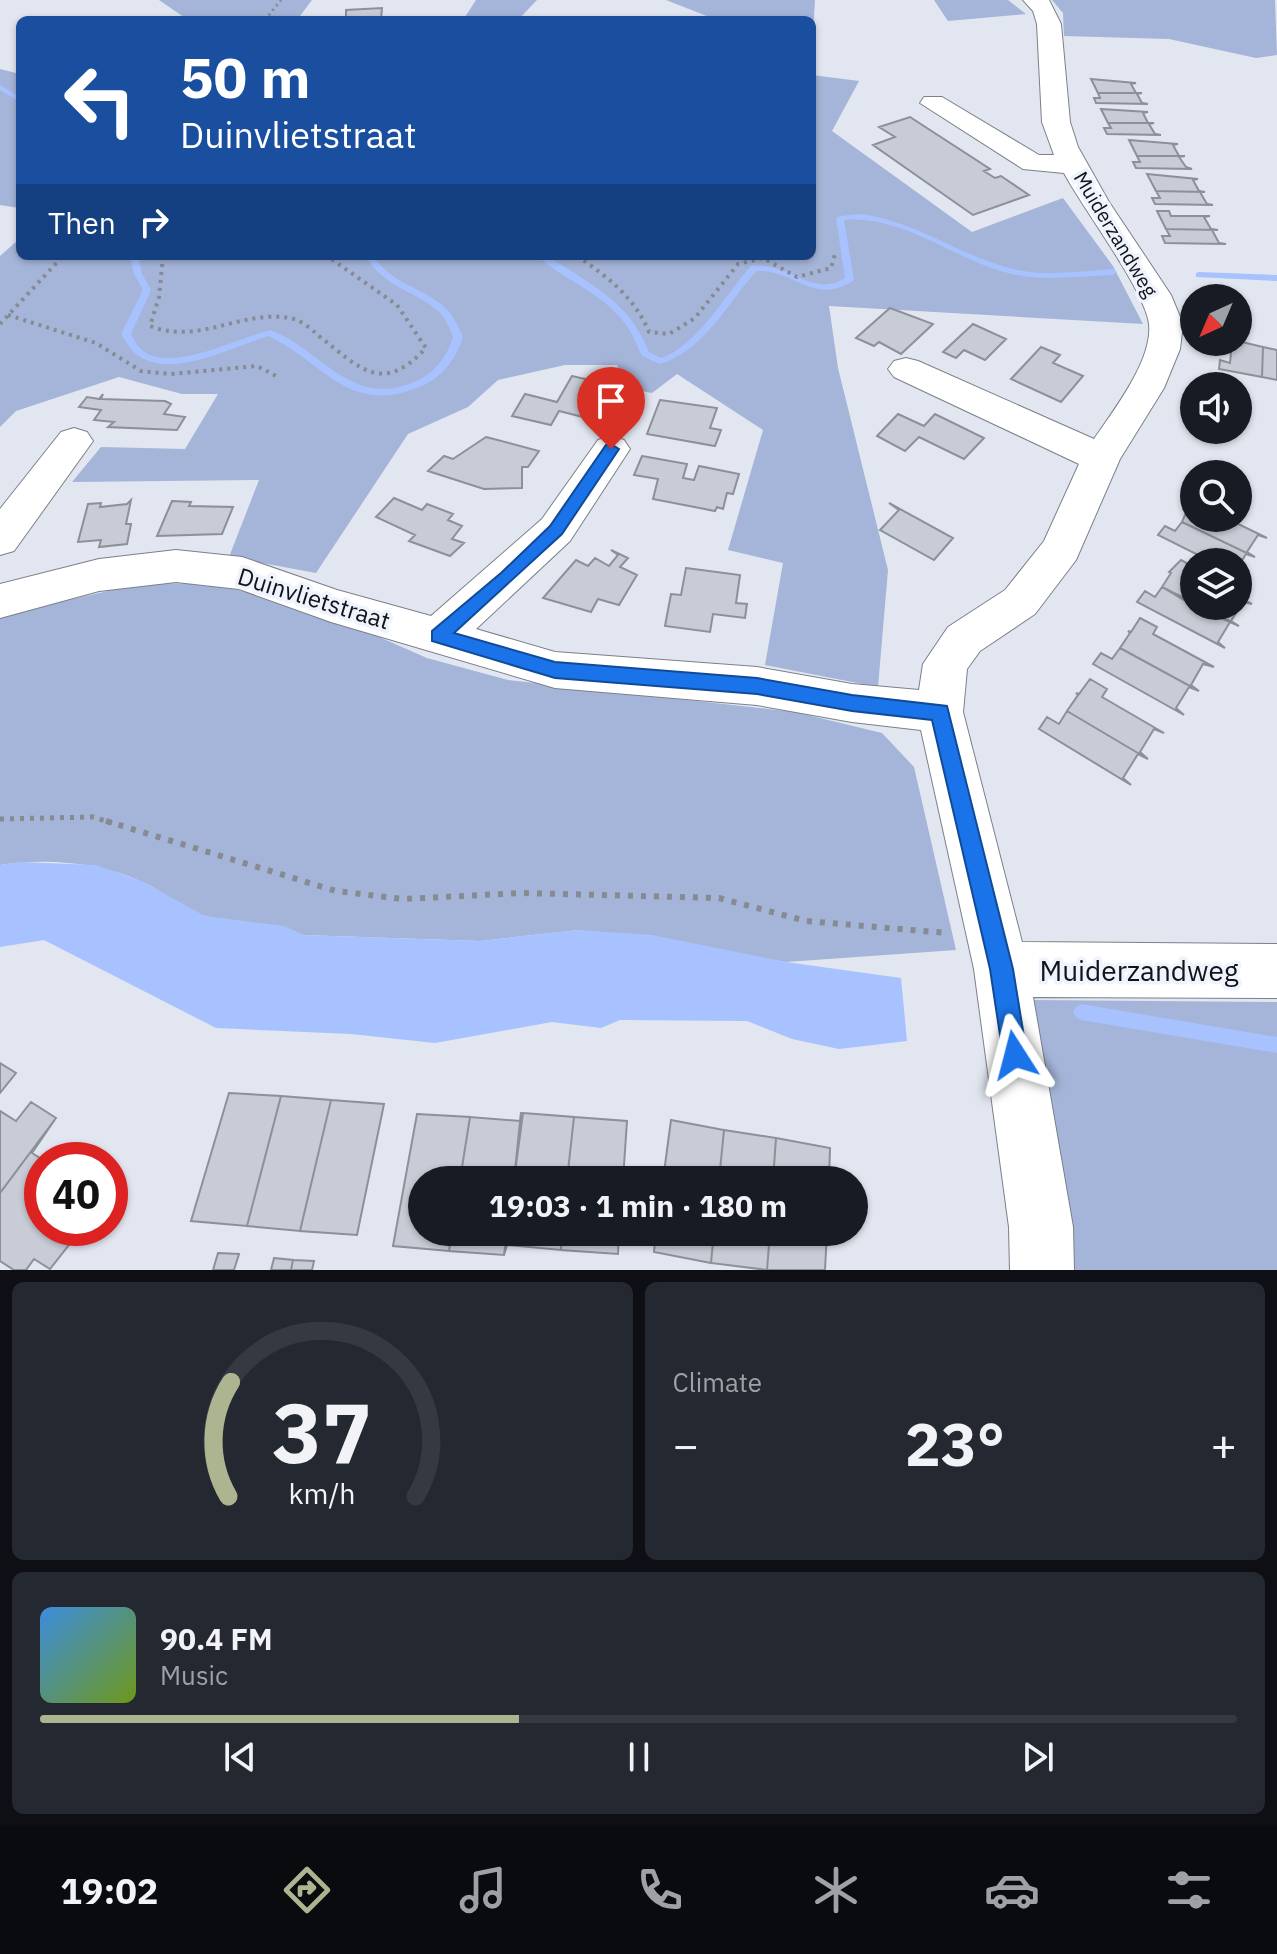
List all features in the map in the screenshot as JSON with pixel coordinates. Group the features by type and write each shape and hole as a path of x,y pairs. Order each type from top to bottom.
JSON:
{"street":[{"name":"Muiderzandweg","path":"1035,0 1044,8 1049,24 1056,122 1074,165 1155,295 1166,324 1163,349 1146,388 1101,458 1061,549 1020,602 964,639 945,664 940,712 997,951 1041,1227 1042,1270"},
{"path":"933,103 1033,163 1074,165"},
{"path":"906,369 1101,458"},
{"path":"0,540 36,487 74,441"},
{"path":"438,636 556,530 611,449"},
{"name":"Duinvlietstraat","path":"0,601 99,575 176,566 242,573 331,605 555,670 757,686 852,703 940,712"},
{"name":"Muiderzandweg","path":"997,951 1277,971"}],"path":[{"path":"268,16 281,0"},
{"path":"767,260 797,277 831,268 835,254"},
{"path":"0,324 59,260"},
{"path":"163,260 159,297 150,326 163,334 186,336 256,317 297,319 366,374 391,377 414,364 426,348 397,305 333,260"},
{"path":"583,260 611,279 629,298 649,332 669,334 695,318 738,264 755,260"},
{"path":"8,315 96,343 141,371 171,374 257,366 278,377"},
{"path":"0,819 93,817 336,891 403,899 522,893 719,898 806,921 925,932 997,951"}],"shaded area":[{"path":"159,0 312,0 300,16 182,16"},
{"path":"476,0 537,0 522,16 466,16"},
{"path":"666,0 815,0 814,16 707,16"},
{"path":"934,0 1008,0 1026,14 948,21"},
{"path":"1052,0 1275,0 1277,55 1256,58 1169,39 1064,36 1063,13"},
{"path":"0,69 16,73 16,208 0,205"},
{"path":"816,76 859,81 832,131 972,232 1063,198 1113,266 1143,324 829,306 838,368 888,570 878,687 765,665 783,563 728,550 763,430 677,374 652,393 631,389 617,365 565,365 498,380 468,407 408,434 316,573 229,557 259,480 72,482 101,447 185,449 218,394 182,394 119,377 16,411 0,427 0,256 16,242 16,260 816,260"},
{"path":"142,583 215,584 322,612 427,658 508,680 795,712 882,733 914,767 956,950 786,962 578,930 480,941 303,935 279,927 206,916 140,881 89,866 53,862 0,865 0,616"},
{"path":"21,862 96,865 141,881 205,916 284,926 303,935 480,941 578,930 652,935 786,962 901,978 907,1041 839,1049 792,1039 747,1021 620,1020 601,1028 552,1022 435,1043 351,1034 216,1028 44,940 0,947 0,865"},
{"path":"1031,1000 1277,1002 1277,1270 1064,1270"}],"building":[{"path":"382,8 381,16 346,16 346,10"},
{"path":"1091,79 1136,83 1131,84 1136,93 1098,93"},
{"path":"1098,93 1142,93 1137,94 1142,103 1148,104 1096,103 1094,98 1100,98"},
{"path":"1101,109 1148,112 1143,113 1148,123 1108,123"},
{"path":"910,117 990,169 984,171 995,178 1001,176 1029,195 973,215 873,145 895,137 879,127"},
{"path":"1108,123 1154,123 1149,124 1155,134 1161,135 1107,134 1104,128 1111,128"},
{"path":"1129,140 1178,144 1173,145 1179,156 1137,156"},
{"path":"1137,156 1185,156 1179,157 1186,167 1192,169 1136,168 1133,162 1140,162"},
{"path":"1147,174 1198,179 1193,180 1199,191 1205,192 1156,191"},
{"path":"1156,191 1205,192 1200,192 1207,204 1213,205 1155,204 1152,198 1160,198"},
{"path":"1157,211 1169,211 1171,216 1210,216 1204,217 1211,229 1218,230 1166,229"},
{"path":"1166,229 1218,230 1212,230 1219,243 1226,244 1165,243 1162,236 1170,236"},
{"path":"890,308 933,324 901,354 879,342 874,346 856,338"},
{"path":"973,324 1006,339 985,360 964,350 956,358 943,352"},
{"path":"1252,344 1263,347 1262,377 1252,375 1252,372 1219,369 1220,360 1230,363 1231,356 1252,356"},
{"path":"1041,347 1060,355 1053,363 1083,376 1061,402 1011,379"},
{"path":"1263,347 1277,350 1277,380 1262,377"},
{"path":"572,376 602,383 583,417 559,411 551,425 512,416 525,394 557,402"},
{"path":"103,394 101,399 165,401 171,404 164,414 185,417 177,430 108,427 114,422 94,420 101,410 79,407 87,397 99,399"},
{"path":"660,400 717,408 710,428 721,430 715,446 647,434"},
{"path":"898,414 924,426 935,414 984,438 964,459 919,437 905,451 877,436"},
{"path":"486,437 539,451 528,467 522,467 522,488 484,489 428,471 444,456 453,459"},
{"path":"642,456 687,464 683,478 694,480 699,466 739,474 733,494 727,493 723,509 717,507 715,511 653,499 658,479 634,475"},
{"path":"394,498 422,510 427,504 453,514 448,520 462,526 452,539 464,543 450,556 409,541 415,535 376,517"},
{"path":"131,500 126,524 131,524 127,544 99,547 101,540 78,542 88,504 101,503 100,507 127,504"},
{"path":"172,501 191,502 189,506 233,507 222,534 157,536"},
{"path":"889,503 953,538 934,560 880,530 899,510"},
{"path":"1180,525 1180,532 1203,532 1236,548 1184,548 1158,535 1165,526 1175,531"},
{"path":"1252,531 1267,538 1258,535 1250,548 1236,548 1203,532"},
{"path":"611,550 628,558 620,567 637,575 619,605 598,599 591,612 543,598 576,560 588,566 595,558 609,566 618,555"},
{"path":"1180,561 1180,596 1162,587 1169,572"},
{"path":"686,568 740,575 736,603 747,604 745,618 713,614 710,632 665,626 671,594 681,595"},
{"path":"1162,587 1180,598 1180,620 1230,622 1218,642 1225,648 1137,602 1145,591 1155,597"},
{"path":"1140,618 1157,627 1153,634 1214,667 1203,664 1191,685 1199,691 1120,648 1130,633 1128,631 1131,632"},
{"path":"1120,648 1199,691 1189,687 1176,708 1184,715 1093,664 1101,653 1112,659"},
{"path":"1090,679 1107,689 1102,697 1164,733 1154,729 1140,752 1148,759 1067,711 1078,695 1076,693 1079,694"},
{"path":"1067,711 1148,759 1138,754 1123,778 1131,785 1039,729 1047,717 1059,724"},
{"path":"0,1063 16,1073 0,1093"},
{"path":"229,1093 281,1096 247,1226 191,1221"},
{"path":"281,1096 331,1100 300,1231 247,1226"},
{"path":"331,1100 384,1104 357,1235 300,1231"},
{"path":"31,1102 56,1118 38,1142 24,1142 24,1161 0,1193 0,1111 16,1121"},
{"path":"521,1112 515,1166 462,1166 470,1117 520,1121"},
{"path":"523,1113 574,1117 569,1166 516,1166"},
{"path":"417,1114 470,1117 462,1166 408,1166 408,1246 450,1246 449,1251 393,1246"},
{"path":"574,1117 627,1121 624,1166 569,1166"},
{"path":"671,1120 724,1130 720,1166 665,1166"},
{"path":"724,1130 776,1138 774,1166 720,1166"},
{"path":"776,1138 830,1148 829,1166 774,1166"},
{"path":"24,1161 24,1246 68,1246 50,1269 34,1259 26,1270 14,1270 0,1261 0,1193"},
{"path":"450,1246 505,1246 504,1255 449,1251"},
{"path":"518,1246 561,1246 561,1250"},
{"path":"561,1246 618,1246 618,1254 561,1250"},
{"path":"655,1246 713,1246 711,1263 654,1252"},
{"path":"713,1246 769,1246 767,1270 711,1263"},
{"path":"769,1246 826,1246 825,1270 767,1270"},
{"path":"218,1253 239,1254 234,1270 213,1270"},
{"path":"274,1258 293,1260 291,1270 271,1270"},
{"path":"293,1260 314,1261 312,1270 291,1270"}],"waterway":[{"path":"0,87 16,97"},
{"path":"547,260 617,308 629,321 645,354 660,361 672,357 698,336 754,268 779,271 826,289 838,287 850,279 840,218 861,216 882,219 988,264 1022,274 1048,276 1113,272"},
{"path":"135,260 147,290 126,334 137,351 152,360 191,358 270,333 301,351 344,383 377,393 396,391 419,384 438,370 450,357 458,337 446,314 384,274 372,260"},
{"path":"1199,275 1277,278"},
{"path":"1081,1012 1277,1045"}],"route":[{"path":"611,449 556,530 438,636 555,670 757,686 852,703 940,712 1001,969 1015,1055"}]}
